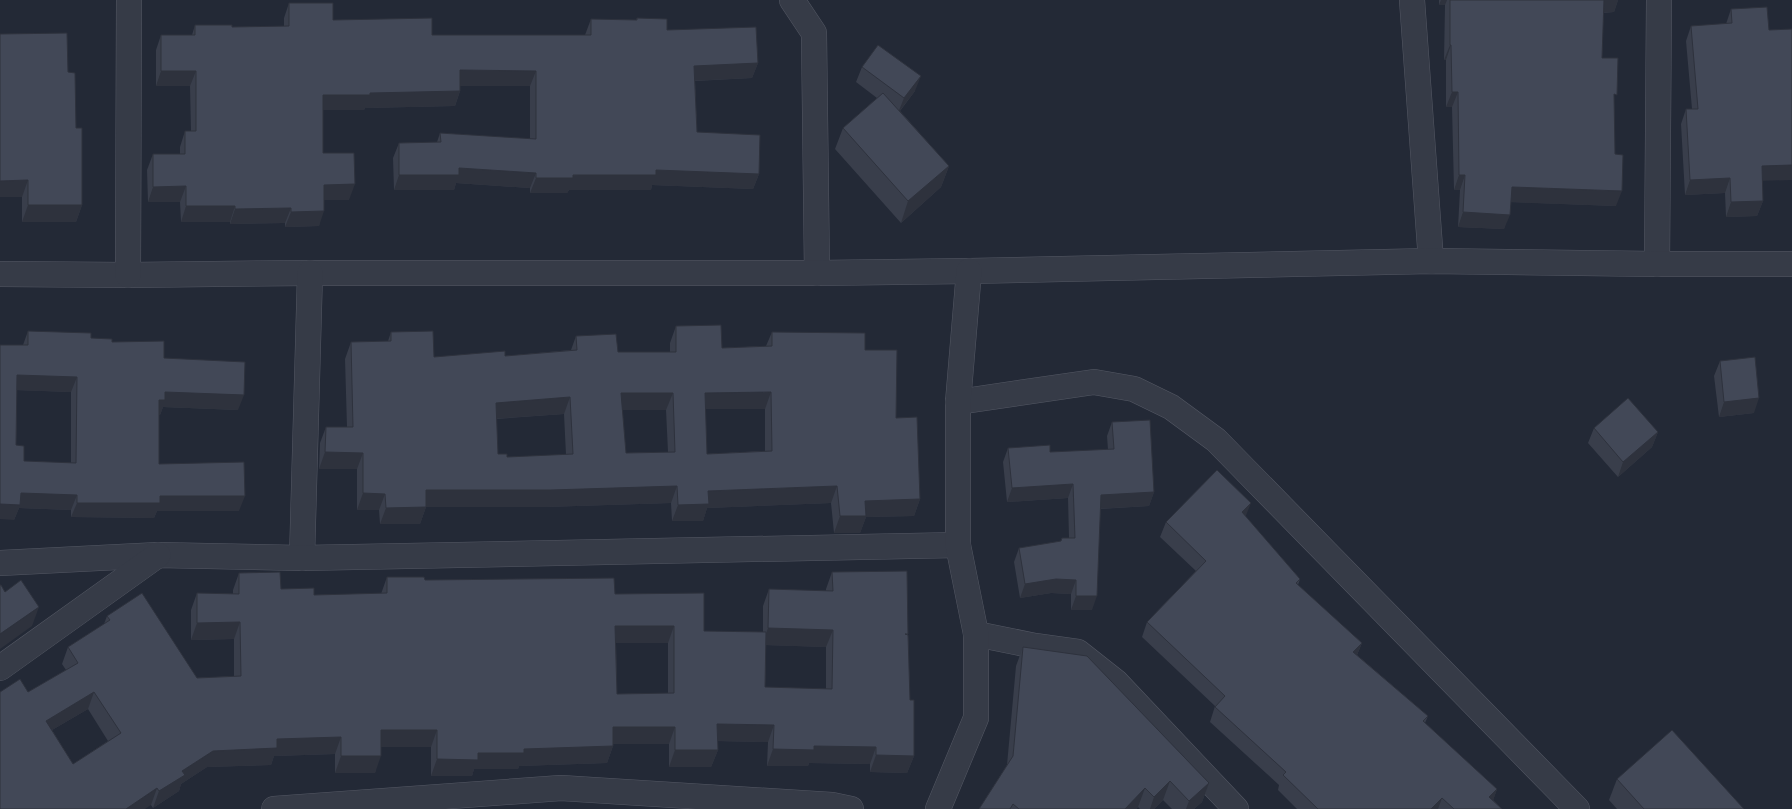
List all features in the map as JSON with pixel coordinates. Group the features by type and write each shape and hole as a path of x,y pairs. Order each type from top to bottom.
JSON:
{"street":[{"path":"128,275 129,0"},
{"path":"792,0 814,33 817,273"},
{"path":"1412,0 1431,261"},
{"path":"1657,264 1659,0"},
{"path":"0,274 817,273 1431,261 1792,264"},
{"path":"938,809 976,718 976,634 958,545 958,402 969,271"},
{"path":"302,558 310,273"},
{"path":"958,402 1094,382 1134,389 1171,407 1216,440 1578,809"},
{"path":"0,563 158,555 302,558 958,545"},
{"path":"0,668 158,555"},
{"path":"976,634 1035,646 1078,652 1116,682 1230,807"},
{"path":"274,809 561,788 832,805 852,809"}],"building":[{"path":"1450,0 1604,0 1602,58 1618,58 1617,95 1614,94 1615,154 1623,155 1622,191 1512,187 1510,215 1463,212 1465,175 1459,175 1458,92 1452,92"},
{"path":"289,3 333,3 333,20 432,18 432,35 591,35 591,19 667,19 667,30 756,27 758,63 694,66 697,132 760,135 759,174 656,170 656,175 573,175 573,178 536,178 536,173 459,168 459,175 399,175 399,143 441,142 440,133 536,139 536,71 460,70 460,91 323,95 323,153 354,153 355,184 324,185 324,211 291,212 291,208 235,209 235,206 186,206 186,186 153,187 153,154 185,154 185,131 196,131 196,71 161,71 161,35 195,35 195,25 232,25 232,27 289,26"},
{"path":"1767,7 1769,30 1792,29 1792,165 1762,166 1763,201 1731,202 1730,178 1690,180 1686,109 1698,109 1691,26 1732,23 1731,9"},
{"path":"67,33 68,72 75,73 76,128 82,128 82,205 28,205 28,180 0,181 0,34"},
{"path":"878,45 921,76 904,98 862,67"},
{"path":"883,93 949,166 908,201 843,128"},
{"path":"721,325 722,348 772,346 772,332 865,333 865,350 897,350 896,418 917,417 920,499 865,501 866,516 840,516 837,486 708,491 709,504 678,505 677,486 551,490 426,490 426,507 386,508 385,494 363,493 363,453 325,452 326,427 353,427 351,342 391,341 391,332 433,331 434,357 505,351 505,356 577,350 576,336 616,334 618,352 676,352 676,326","holes":["771,392 772,451 707,454 705,393","621,393 673,393 675,452 626,453","570,397 573,454 507,457 507,454 498,454 496,403"]},
{"path":"28,331 91,333 91,338 112,339 112,342 164,341 164,358 245,362 244,395 165,392 165,400 159,400 159,464 244,462 245,496 160,496 160,503 77,503 77,495 21,493 20,505 0,504 0,345 28,345","holes":["17,375 77,377 76,463 24,461 24,446 16,445"]},
{"path":"1755,357 1759,398 1724,402 1720,361"},
{"path":"1628,398 1658,432 1623,462 1594,428"},
{"path":"1150,420 1154,492 1101,495 1097,596 1076,596 1076,580 1056,579 1025,584 1019,548 1061,541 1062,538 1075,538 1073,484 1012,488 1008,448 1050,445 1050,452 1114,449 1112,422"},
{"path":"1217,470 1251,503 1242,512 1300,579 1296,583 1362,643 1353,652 1428,716 1423,721 1497,789 1489,797 1502,809 1454,809 1442,798 1431,809 1318,809 1283,775 1286,772 1215,707 1225,696 1147,622 1206,561 1166,522"},
{"path":"907,571 908,634 905,634 908,635 910,700 914,700 914,756 876,755 876,747 814,746 814,750 773,749 774,725 717,724 718,750 675,750 675,727 613,727 613,746 524,749 524,753 478,753 478,760 437,759 437,730 381,730 381,756 341,756 341,737 277,739 277,748 213,751 182,771 185,775 159,791 157,788 126,809 0,809 0,692 20,679 28,692 78,663 68,647 110,620 107,616 142,593 197,678 241,676 240,622 197,623 197,593 239,594 239,573 280,572 281,589 314,588 314,595 387,593 387,577 424,577 425,580 614,578 615,594 704,593 704,631 766,632 765,687 832,689 833,630 768,628 769,589 833,591 832,572","holes":["615,626 674,626 674,693 617,694","94,692 121,733 73,764 46,721"]},
{"path":"21,580 39,607 0,634 0,585 5,592"},
{"path":"1023,647 1087,656 1209,783 1189,801 1170,781 1154,797 1145,788 1125,809 1019,809 1013,804 1010,809 979,809 1013,756"},
{"path":"1672,730 1744,809 1644,809 1617,779"}]}
